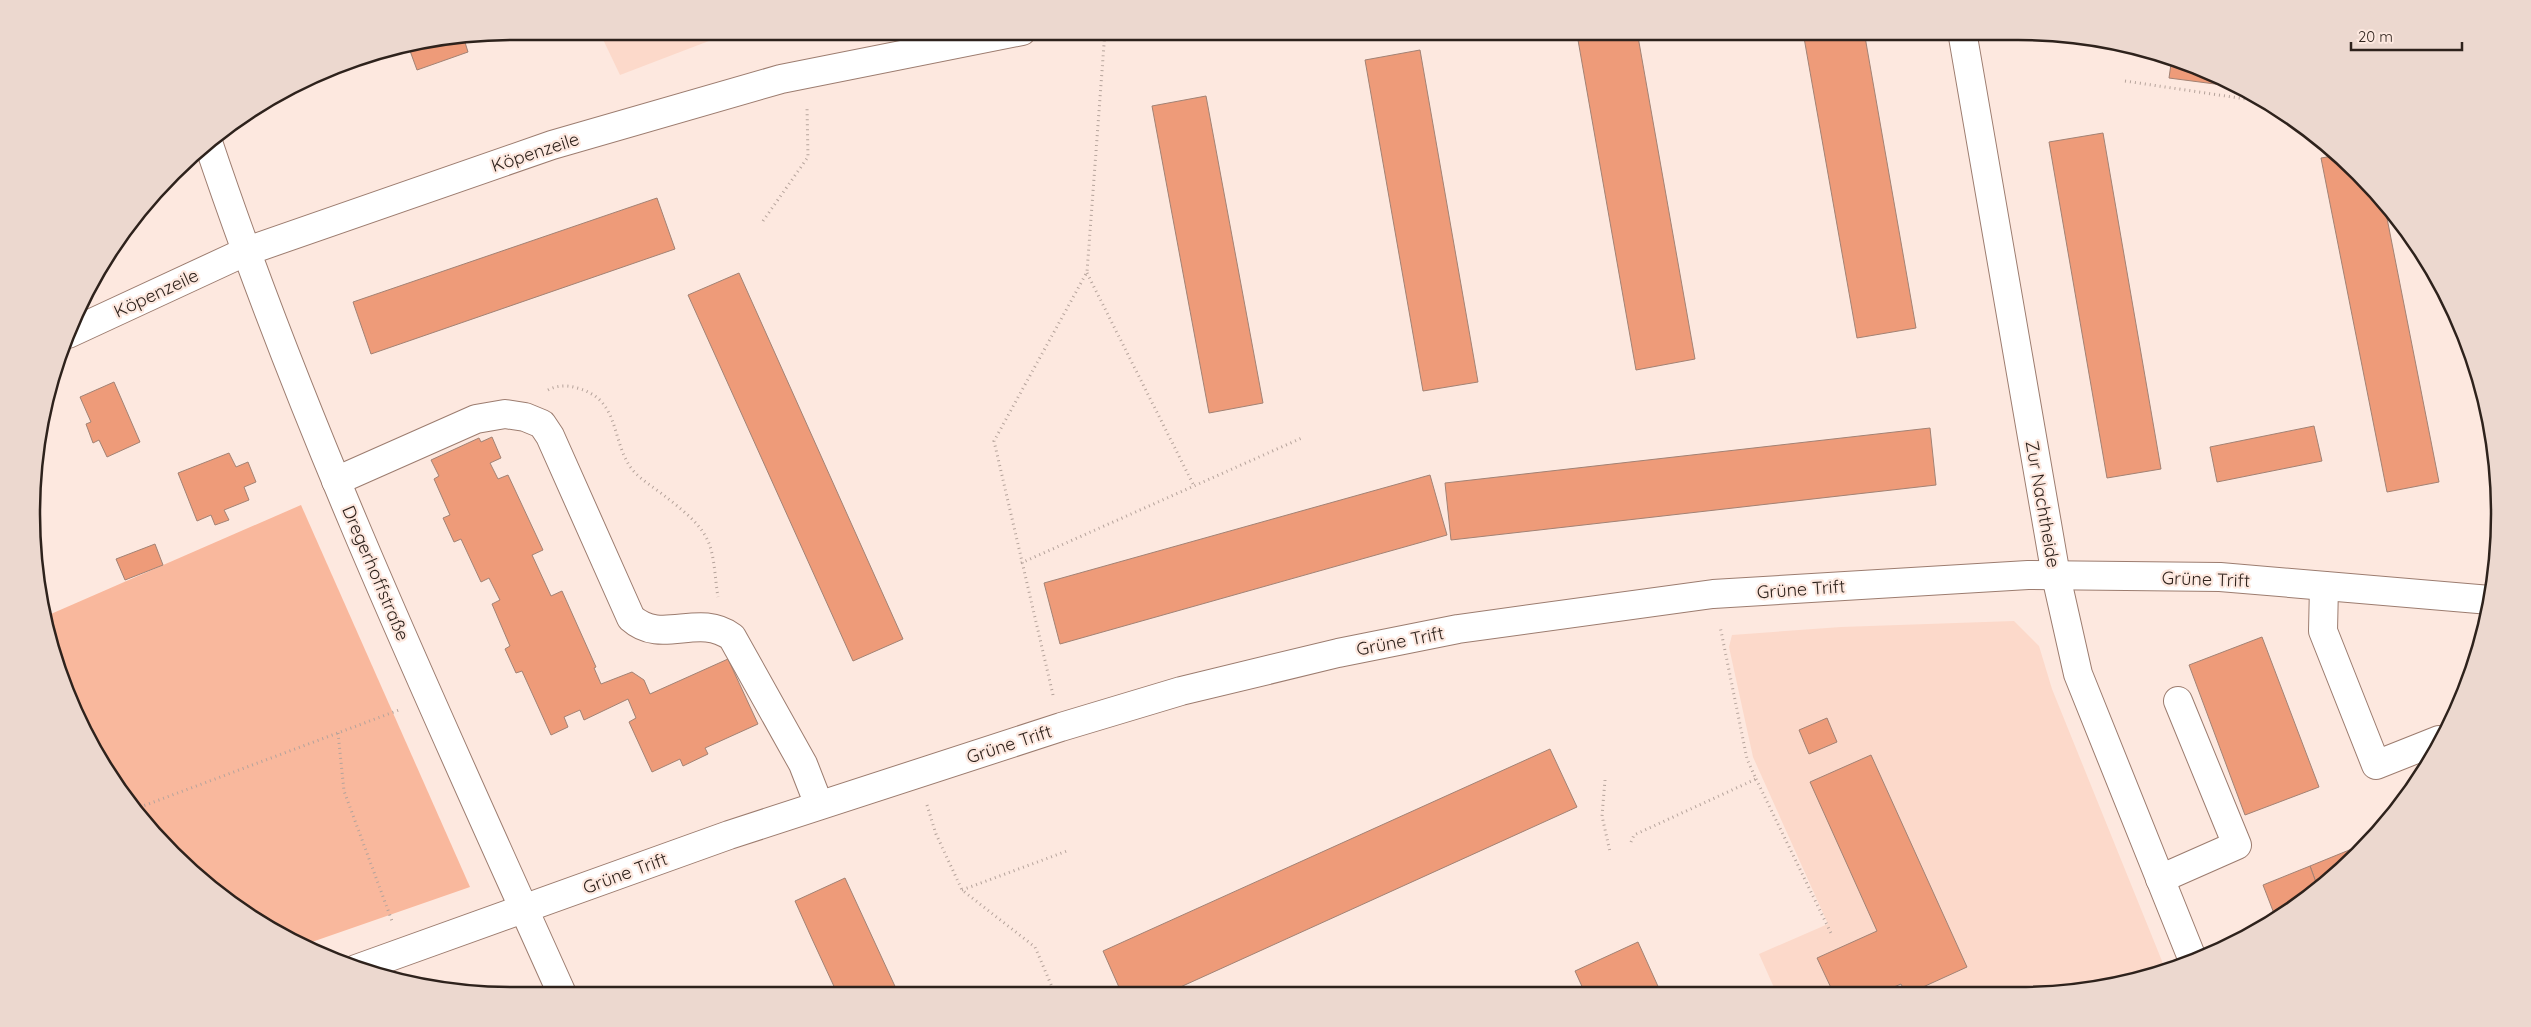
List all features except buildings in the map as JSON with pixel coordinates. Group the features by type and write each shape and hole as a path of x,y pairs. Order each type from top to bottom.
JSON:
{"street":[{"name":"Köpenzeile","path":"77,330 247,252 552,145 724,94 806,74 977,40"},
{"name":"Zur Nachtheide","path":"1964,40 2056,576 2078,674 2190,954"},
{"name":"Dregerhoffstraße","path":"211,150 247,252 336,481 559,987"},
{"path":"336,481 476,419 505,414 525,417 542,424 550,436 631,618 640,626 652,630 704,626 721,629 732,637 803,764 819,805"},
{"name":"Grüne Trift","path":"369,964 819,805 1061,727 1181,691 1338,653 1458,629 1713,594 2028,575 2220,578 2483,599"},
{"path":"2324,586 2323,631 2376,765 2432,743"},
{"path":"2160,879 2237,845 2178,701"}],"path":[{"path":"1061,727 1021,563 994,441 1087,272 1104,40"},
{"path":"763,221 808,157 806,74"},
{"path":"2125,81 2246,99"},
{"path":"1087,272 1194,486"},
{"path":"505,414 550,388 568,386 589,391 607,407 615,423 620,446 629,466 644,481 697,524 708,541 720,610 732,637"},
{"path":"1021,563 1304,437"},
{"path":"1713,594 1747,759 1831,933"},
{"path":"142,806 430,697"},
{"path":"338,733 344,791 403,952"},
{"path":"917,774 936,834 962,890 1035,947 1052,987"},
{"path":"1631,842 1634,835 1756,779"},
{"path":"1605,780 1602,816 1610,852"},
{"path":"962,890 1068,852"}],"shaded area":[{"path":"603,40 711,40 620,75"},
{"path":"301,505 470,887 312,942 277,924 250,907 225,889 179,848 138,802 120,777 103,750 76,695 65,666 51,614"},
{"path":"2014,621 2039,646 2052,689 2163,964 2110,978 2048,986 1774,987 1759,954 1828,924 1753,757 1729,647 1732,635 1841,627"}]}
